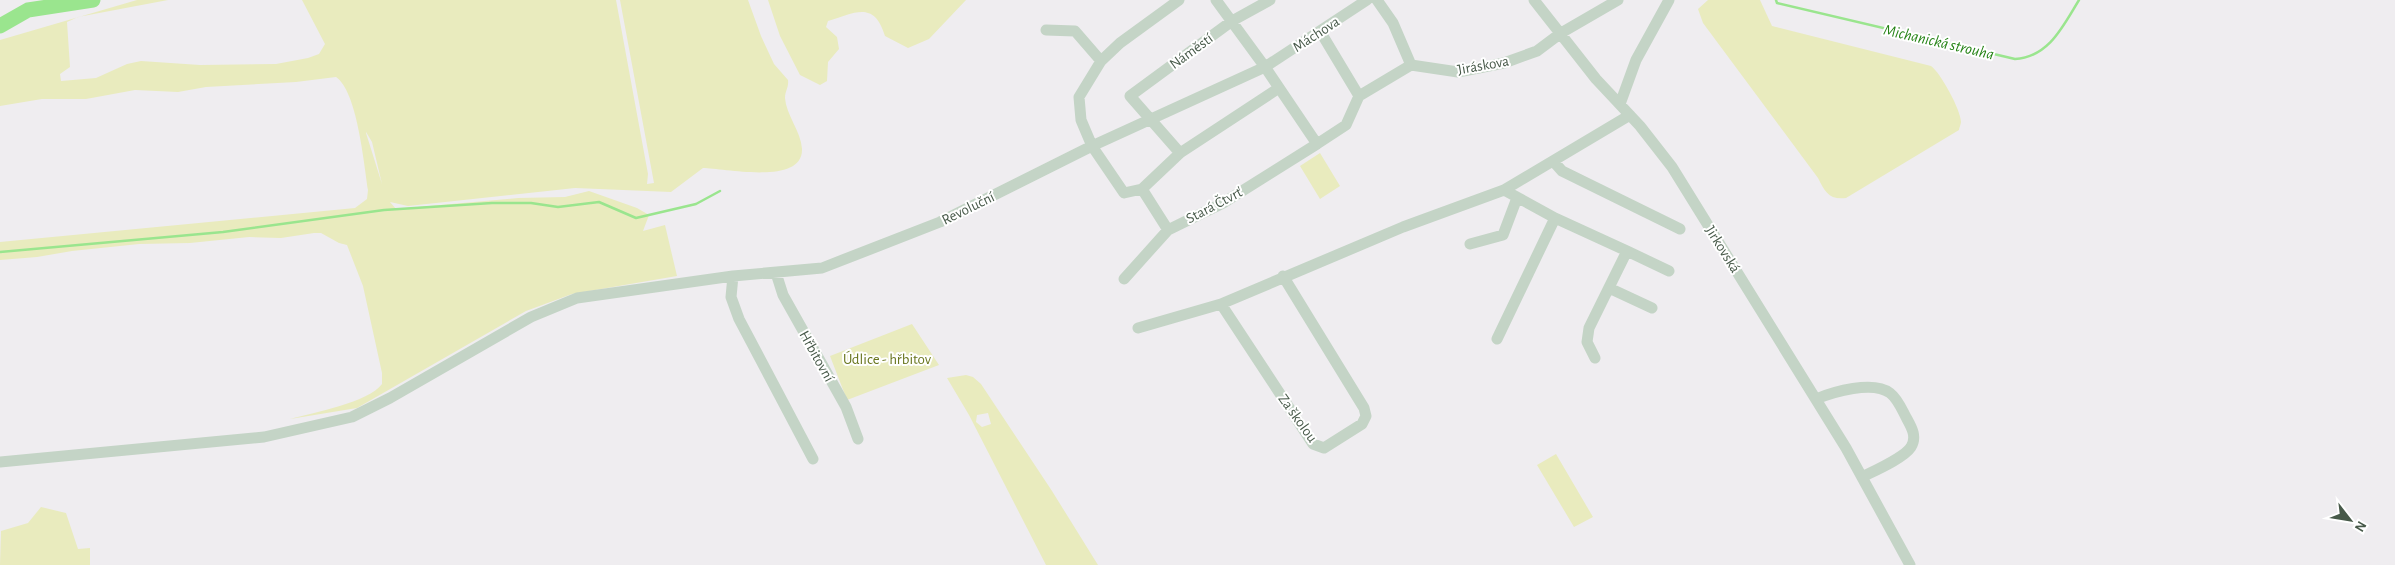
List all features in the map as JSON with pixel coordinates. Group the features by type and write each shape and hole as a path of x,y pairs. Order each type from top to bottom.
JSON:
{"street":[{"path":"1179,0 1120,44 1101,61 1079,97 1081,120 1092,146 1124,193 1142,189 1180,153 1279,88"},
{"path":"1216,0 1265,67 1317,144"},
{"path":"1232,21 1270,0"},
{"name":"Máchova","path":"1265,67 1367,0"},
{"path":"1320,31 1359,96 1411,66 1392,24 1377,0"},
{"name":"Jirkovská","path":"1534,0 1596,79 1630,115 1672,167 1816,399 1862,477 1910,565"},
{"name":"Jiráskova","path":"1411,66 1458,72 1504,63 1537,51 1561,33 1618,0"},
{"path":"1620,104 1636,60 1669,0"},
{"name":"Náměstí","path":"1180,153 1130,96 1232,21"},
{"path":"1046,30 1075,31 1101,61"},
{"path":"1151,119 1265,67"},
{"name":"Stará Čtvrť","path":"1124,279 1168,230 1222,203 1346,125 1359,96"},
{"path":"1138,328 1221,304 1283,276 1403,227 1504,190 1554,162 1630,115"},
{"name":"Revoluční","path":"0,462 264,437 352,417 390,398 531,317 577,298 733,276 822,268 940,222 1092,146 1151,119"},
{"path":"1554,162 1562,171 1680,229"},
{"path":"1142,189 1168,230"},
{"path":"1504,190 1555,218 1669,271"},
{"path":"1470,244 1503,235 1517,198"},
{"path":"1497,339 1555,218"},
{"path":"1595,358 1587,342 1589,328 1627,251"},
{"name":"Hřbitovní","path":"776,273 783,295 846,407 858,439"},
{"path":"733,276 732,297 738,319 813,459"},
{"name":"Za školou","path":"1221,304 1313,444 1324,448 1362,424 1366,416 1364,408 1283,276"},
{"path":"1609,288 1652,308"},
{"path":"1816,399 1836,392 1874,387 1886,390 1896,400 1914,432 1912,446 1906,453 1862,477"}],"green space":[{"path":"137,0 168,0 80,17"},
{"path":"302,0 616,0 648,174 647,184 654,183 620,0 748,0 761,36 774,64 788,80 785,96 786,104 799,136 802,149 799,160 790,168 776,171 743,172 703,168 671,192 575,188 408,206 390,202 396,209 518,198 565,197 589,191 637,208 649,215 643,231 665,225 677,276 572,294 526,311 357,408 290,419 353,401 365,396 382,384 382,373 363,286 347,245 339,243 321,233 314,233 281,238 249,237 190,243 139,244 0,260 0,242 355,208 367,199 368,190 362,146 354,112 343,85 336,77 296,82 206,87 178,92 135,90 86,99 42,99 0,106 0,40 77,18 67,22 70,67 60,74 61,81 96,78 127,64 141,61 200,65 276,64 308,58 319,54 325,44","holes":["366,132 372,142 382,184"]},
{"path":"768,0 966,0 929,39 908,48 885,36 881,25 869,13 855,13 828,21 826,27 837,37 839,49 828,62 827,81 820,85 800,75 780,36"},
{"path":"1708,0 1760,0 1772,26 1931,66 1944,83 1958,109 1961,122 1959,130 1846,198 1835,198 1825,191 1818,178 1703,23 1698,9"},
{"path":"1320,153 1340,186 1320,199 1300,166"},
{"name":"Údlice - hřbitov","path":"912,324 939,365 847,400 830,356"},
{"path":"966,375 973,377 981,384 1052,491 1098,565 1046,565 969,415 947,378","holes":["988,413 991,424 982,427 976,422 977,415"]},
{"path":"1556,454 1593,517 1574,527 1537,465"},
{"path":"41,507 66,513 78,549 90,548 90,565 0,565 1,531 28,523"}],"waterway":[{"path":"0,26 28,10 93,0"},
{"name":"Michanická strouha","path":"1776,0 1777,3 2015,59 2037,53 2046,46 2061,30 2079,0"},
{"path":"0,252 223,232 384,210 492,203 531,203 558,207 599,202 636,218 696,204 720,191"}]}
